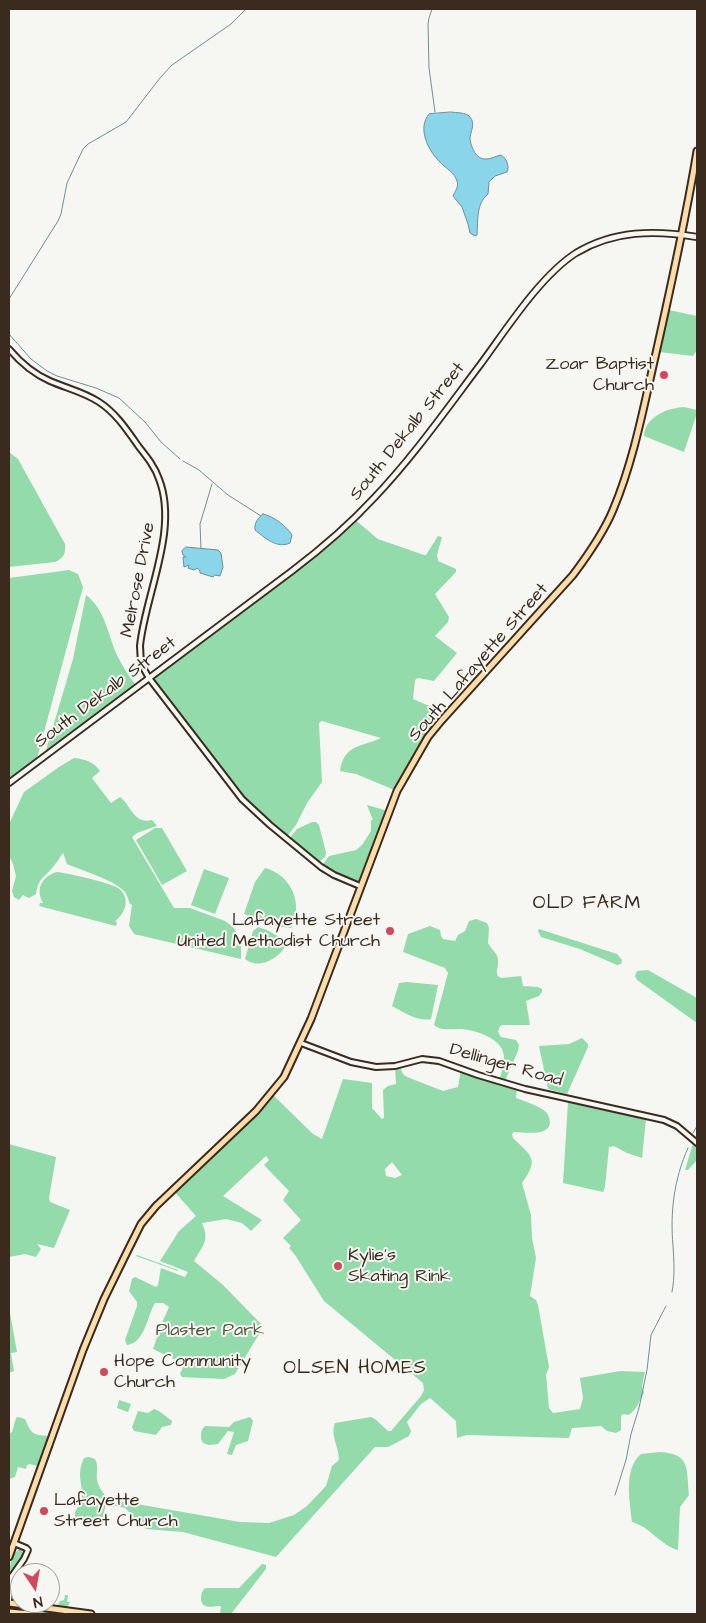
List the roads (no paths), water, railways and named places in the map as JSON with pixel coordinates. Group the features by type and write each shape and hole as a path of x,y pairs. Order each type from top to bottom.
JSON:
{"main road":[{"name":"South Lafayette Street","path":"9,1557 83,1350 114,1278 141,1224 156,1206 256,1111 272,1094 284,1077 301,1043 397,790 428,737 586,559 612,512 628,469 634,446 683,235 697,151"},
{"name":"South Dekalb Street","path":"9,783 316,553 358,516 401,468 522,309 559,267 586,248 618,235 658,232 697,237"},
{"path":"9,1602 91,1614"},
{"path":"9,1612 30,1614"}],"street":[{"name":"Melrose Drive","path":"9,349 36,374 85,394 107,408 126,429 158,476 162,487 164,536 140,646 141,664 149,678 242,799 321,867 360,886"},
{"name":"Dellinger Road","path":"301,1043 351,1062 376,1067 395,1066 422,1059 439,1061 526,1089 664,1120 677,1126 697,1143"},
{"path":"9,1602 12,1576 28,1550 14,1543"}],"water":[{"path":"451,112 466,114 472,120 473,125 470,139 473,149 479,157 490,159 501,155 508,165 507,172 495,176 489,182 488,194 481,203 477,235 475,236 470,233 462,207 453,196 458,185 456,178 431,151 425,139 424,126 429,114"},
{"path":"263,514 280,522 287,528 292,535 290,543 276,544 255,530 257,521"},
{"path":"186,547 218,550 221,553 223,567 220,576 215,575 213,577 200,573 197,568 194,570 188,568 189,565 184,567 183,557 186,557 182,551"}],"waterway":[{"path":"9,299 58,221 67,183 83,149 88,144 126,122 172,65 231,24 246,9"},
{"path":"432,9 428,24 429,68 435,112"},
{"path":"9,334 31,359 47,371 119,398 180,459"},
{"path":"183,461 199,470 228,495 261,516"},
{"path":"201,549 200,524 212,484"},
{"path":"693,1133 697,1126"},
{"path":"672,1292 674,1280 672,1233 674,1196 679,1172 688,1148"},
{"path":"615,1495 639,1408 647,1370 651,1335 666,1306"}],"place":[{"name":"Zoar Baptist Church","path":"664,375"},
{"name":"Lafayette Street United Methodist Church","path":"390,931"},
{"name":"Kylie’s Skating Rink","path":"338,1266"},
{"name":"Hope Community Church","path":"104,1372"},
{"name":"Lafayette Street Church","path":"44,1511"}],"district":[{"name":"OLD FARM","path":"587,904"},
{"name":"OLSEN HOMES","path":"355,1369"}],"park label":[{"name":"Plaster Park","path":"210,1331"}]}
